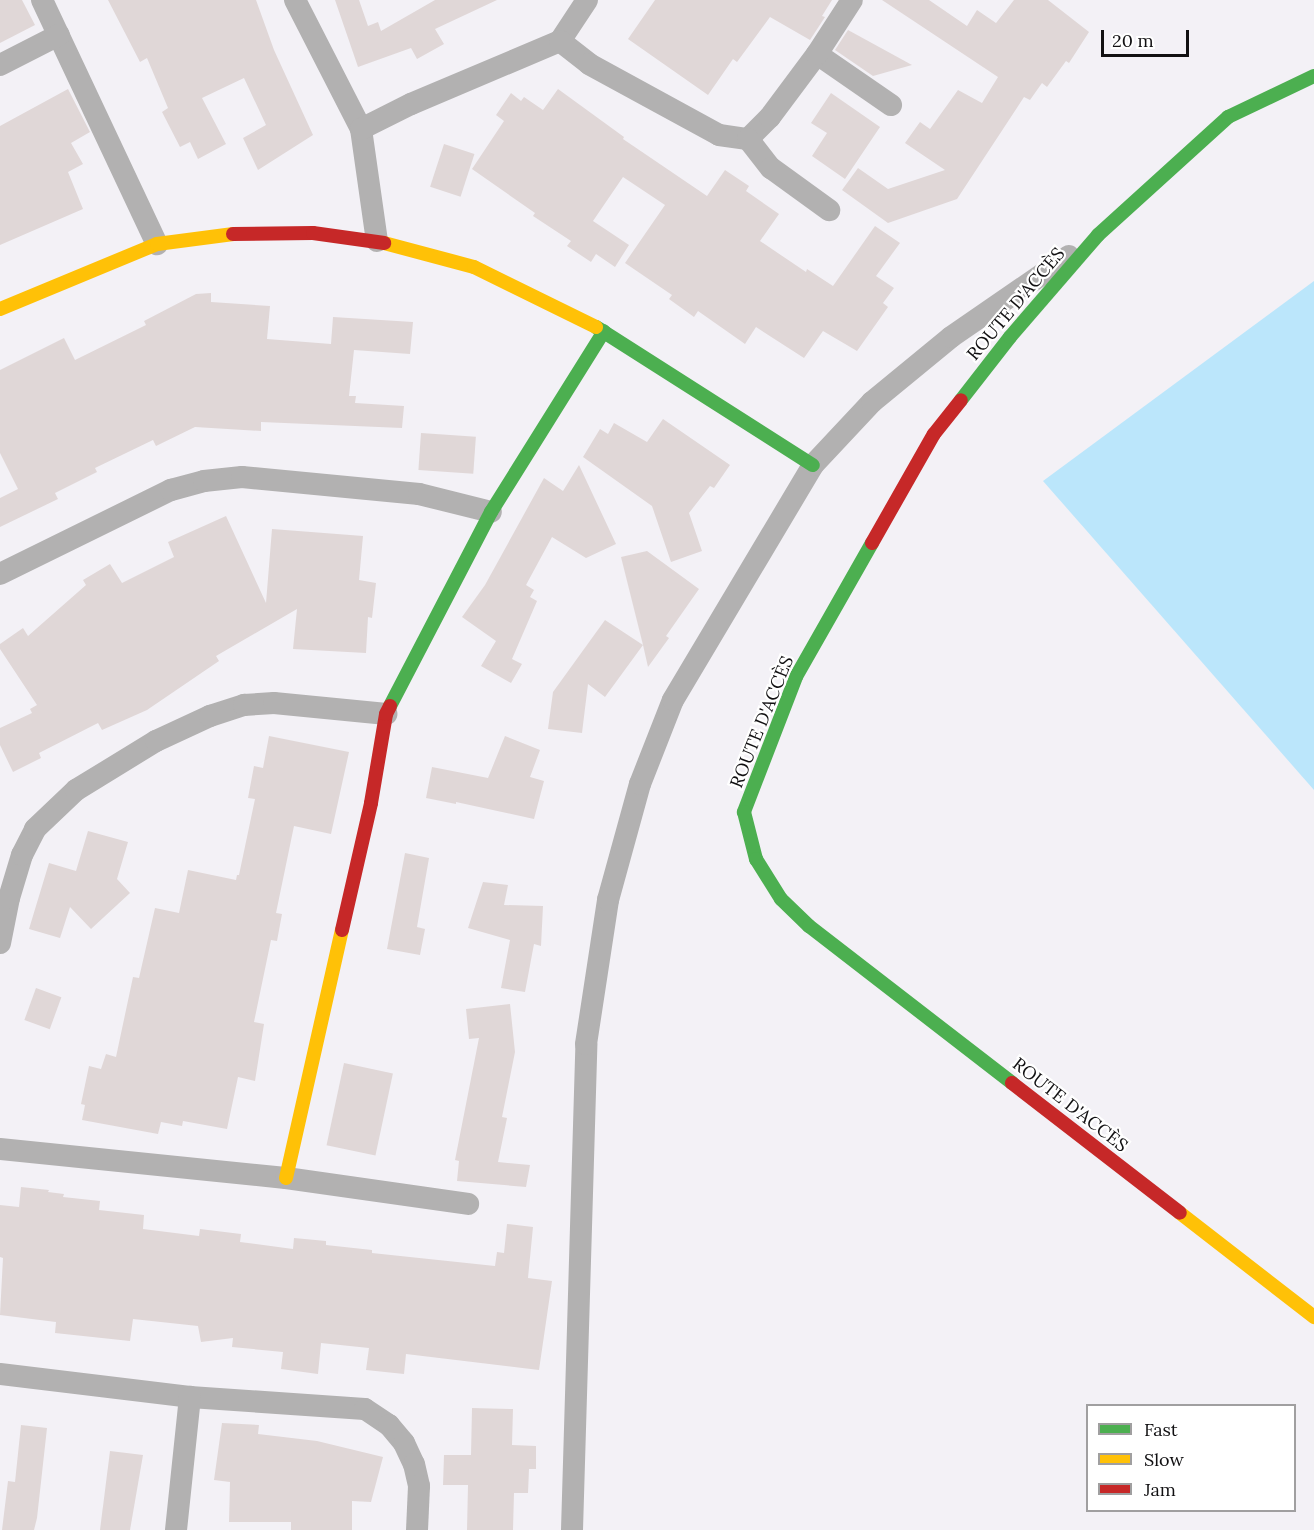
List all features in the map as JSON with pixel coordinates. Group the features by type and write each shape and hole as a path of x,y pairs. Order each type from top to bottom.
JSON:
{"street":[{"path":"42,0 157,244"},
{"path":"295,0 361,129 377,241"},
{"path":"361,129 411,104 560,41 587,0"},
{"path":"748,139 770,117 817,54 852,0"},
{"path":"0,65 59,35"},
{"path":"560,41 589,64 719,135 748,139 771,168 829,210"},
{"path":"817,54 891,105"},
{"name":"ROUTE D'ACCÈS","path":"1314,76 1228,117 1098,235 1010,337 934,434 796,677 744,812 756,859 782,899 809,926 1314,1317"},
{"path":"0,309 157,244 218,234 313,233 377,241 474,267 603,331 813,465"},
{"path":"572,1530 586,1044 608,900 640,784 673,700 813,465 872,402 951,337 1098,235"},
{"path":"286,1178 371,803 386,714 491,512 603,331"},
{"path":"0,574 171,490 223,479 242,477 419,494 491,512"},
{"path":"0,943 9,898 22,855 35,830 76,790 156,741 210,716 244,705 274,703 386,714"},
{"path":"0,1149 286,1178 468,1204"},
{"path":"0,1374 190,1397 365,1409 389,1425 404,1443 414,1464 419,1486 417,1530"},
{"path":"176,1530 190,1397"}],"water":[{"path":"1314,281 1314,790 1043,481"}],"building":[{"path":"0,0 22,0 35,25 0,43"},
{"path":"108,0 256,0 274,50 313,135 258,170 243,138 266,125 244,78 202,98 226,144 198,159 190,142 180,147 162,112 168,108 147,58 140,62"},
{"path":"335,0 359,0 368,26 378,22 381,31 435,0 497,0 435,29 444,44 417,59 411,48 358,67"},
{"path":"655,0 832,0 822,16 825,17 810,40 770,17 737,62 733,59 708,95 628,39"},
{"path":"882,0 929,0 967,26 977,10 996,23 1014,0 1048,0 1089,32 1069,63 1066,61 1047,87 1042,83 1030,100 1024,97 957,199 888,223 842,190 858,168 888,189 945,170 905,143 920,122 930,129 958,90 982,103 998,77"},
{"path":"848,30 912,65 873,76 835,50"},
{"path":"68,89 90,132 71,143 83,164 68,172 83,209 0,245 0,126"},
{"path":"558,89 624,137 623,139 707,196 725,170 749,186 746,191 779,214 760,241 806,272 807,269 833,286 875,226 900,243 876,276 894,288 883,303 888,307 857,351 823,331 804,358 756,327 745,344 698,311 694,317 669,299 672,295 625,263 665,205 623,177 593,221 629,245 615,267 596,254 591,262 567,246 571,241 533,216 535,213 472,169 504,121 496,115 511,93 521,101 524,97 543,110"},
{"path":"831,93 880,127 845,179 812,156 827,133 811,123"},
{"path":"444,144 474,154 461,197 430,187"},
{"path":"211,293 211,302 270,306 267,339 331,344 333,317 413,322 410,354 354,350 349,396 356,396 355,403 404,406 402,428 261,422 261,431 195,427 156,446 153,440 95,468 97,472 55,493 58,499 0,527 0,498 18,489 0,453 0,370 64,338 75,360 146,325 144,321 196,294"},
{"path":"663,419 730,465 714,488 710,486 689,513 702,551 671,562 652,506 583,457 600,429 608,434 614,423 647,442"},
{"path":"421,433 476,437 473,474 418,470"},
{"path":"579,465 616,544 586,558 552,537 526,585 534,590 530,597 537,601 512,659 522,664 511,683 481,666 496,641 462,617 485,585 544,478 563,491"},
{"path":"226,516 266,603 272,529 363,536 359,580 376,583 372,618 368,617 366,653 293,649 297,609 216,656 219,661 147,710 102,730 98,723 39,753 41,758 13,772 0,745 0,728 32,713 30,709 37,705 0,649 0,644 23,628 28,636 86,585 83,580 110,564 122,583 174,557 168,542"},
{"path":"647,551 699,589 666,636 669,638 648,667 621,557"},
{"path":"605,620 643,645 605,697 588,684 582,733 548,729 553,692"},
{"path":"269,736 349,752 331,834 294,826 276,913 282,914 277,941 271,940 254,1022 264,1024 255,1081 238,1077 227,1129 183,1121 182,1126 161,1122 158,1134 82,1120 85,1105 81,1104 89,1066 101,1069 106,1054 116,1057 133,977 139,978 155,908 179,913 188,870 236,880 239,875 255,799 248,798 254,766 263,768"},
{"path":"505,736 540,750 530,777 544,781 534,819 426,798 432,767 488,778"},
{"path":"88,831 128,842 117,879 130,893 91,929 70,907 60,938 29,929 49,863 76,871"},
{"path":"405,853 429,858 417,927 425,929 420,955 387,949"},
{"path":"483,882 508,885 504,905 543,906 541,946 534,944 525,992 501,988 510,940 468,928"},
{"path":"36,988 61,997 50,1029 24,1020"},
{"path":"510,1004 515,1052 502,1117 507,1118 498,1162 530,1165 526,1187 457,1181 459,1161 455,1160 479,1038 469,1039 466,1009"},
{"path":"344,1063 393,1073 375,1156 327,1145"},
{"path":"21,1187 49,1190 48,1192 64,1194 63,1197 100,1201 99,1210 144,1215 143,1229 199,1236 200,1229 241,1234 240,1242 293,1249 294,1238 326,1241 326,1245 372,1250 372,1253 495,1266 497,1252 504,1253 507,1224 533,1227 528,1278 552,1281 539,1370 406,1354 404,1374 366,1370 369,1348 321,1343 318,1374 281,1369 283,1352 232,1347 233,1338 201,1342 198,1326 133,1319 130,1341 55,1333 56,1322 0,1315 3,1258 0,1257 0,1205 19,1207"},
{"path":"472,1408 513,1409 512,1445 536,1446 536,1469 529,1469 528,1493 514,1493 513,1530 467,1530 468,1485 443,1485 444,1455 471,1455"},
{"path":"222,1423 259,1425 258,1434 317,1441 383,1457 371,1502 352,1501 352,1530 291,1530 291,1522 229,1522 230,1482 214,1480"},
{"path":"21,1425 47,1428 37,1518 34,1530 2,1530 8,1481 15,1482"},
{"path":"110,1451 143,1455 130,1530 100,1530"}],"traffic: fast":[{"path":"961,400 1010,337 1098,235 1228,117 1314,76"},
{"path":"596,327 813,465"},
{"path":"390,706 491,512 604,331"},
{"path":"872,543 796,677 744,812 756,859 781,899 809,926 1012,1083"}],"traffic: slow":[{"path":"0,309 157,244 233,234"},
{"path":"384,243 474,267 596,327"},
{"path":"286,1178 342,930"},
{"path":"1180,1213 1314,1317"}],"traffic: jam":[{"path":"233,234 313,233 384,243"},
{"path":"872,543 934,434 961,400"},
{"path":"342,930 371,803 386,714 390,706"},
{"path":"1012,1083 1180,1213"}]}
